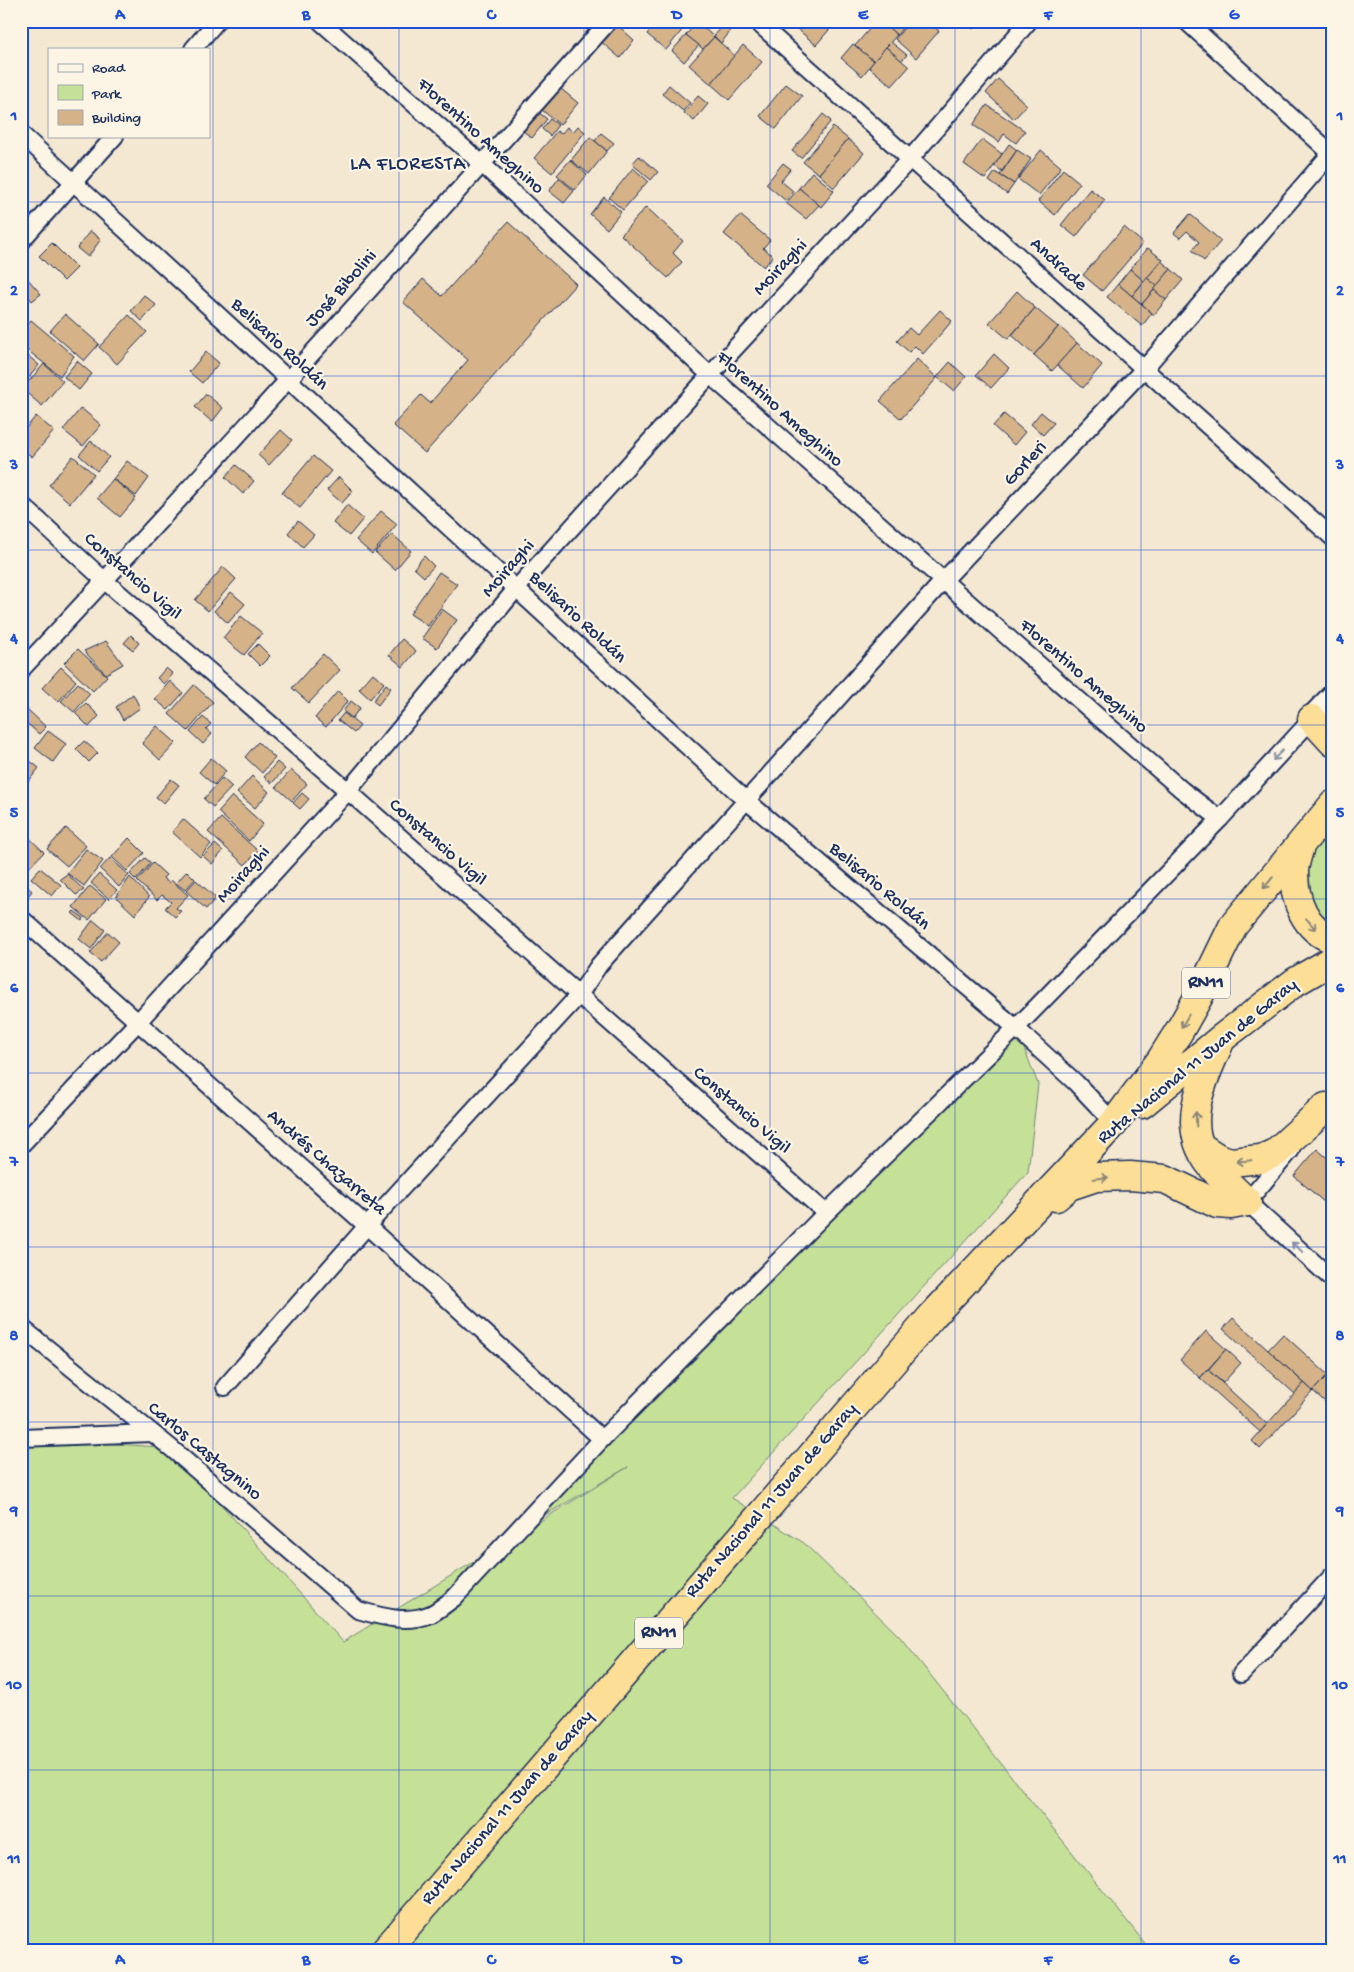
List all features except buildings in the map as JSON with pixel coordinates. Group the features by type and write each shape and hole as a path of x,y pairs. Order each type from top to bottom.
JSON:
{"highway":[{"path":"1312,719 1333,742"},
{"name":"Ruta Nacional 11 Juan de Garay","path":"385,1951 933,1315 1114,1123 1161,1060 1181,1028 1200,996 1233,926 1333,805"},
{"name":"Ruta Nacional 11 Juan de Garay","path":"1300,846 1294,871 1296,891 1303,914 1313,928 1333,939"},
{"name":"Ruta Nacional 11 Juan de Garay","path":"1090,1150 1222,1038 1295,982 1333,960"},
{"path":"1222,1038 1201,1083 1195,1108 1196,1131 1206,1159 1247,1202"},
{"path":"1201,1146 1218,1158 1231,1162 1261,1158 1275,1153 1329,1103"},
{"path":"1016,1229 1069,1186 1096,1178 1130,1176 1165,1179 1217,1204 1231,1205 1247,1202"}],"main road":[{"path":"1312,719 1333,697"}],"street":[{"path":"194,48 218,21"},
{"name":"Florentino Ameghino","path":"320,21 482,164 710,375 1182,790 1220,819"},
{"name":"José Bibolini","path":"21,670 105,581 609,21"},
{"name":"Andrade","path":"756,21 1333,538"},
{"name":"Moiraghi","path":"21,1145 137,1022 348,791 516,589 710,375 910,159 1029,21"},
{"path":"1186,21 1332,153"},
{"name":"Belisario Roldán","path":"21,134 747,801 1016,1028 1076,1083 1114,1123"},
{"path":"21,241 113,138"},
{"name":"Gorleri","path":"225,1388 367,1226 579,995 599,965 943,581 1144,369 1332,153"},
{"name":"Constancio Vigil","path":"21,504 105,581 348,791 826,1213"},
{"path":"602,1439 826,1213 1016,1028 1220,819 1312,719"},
{"name":"Andrés Chazarreta","path":"21,918 367,1226 602,1439"},
{"path":"1329,1103 1247,1202 1333,1280"},
{"name":"Carlos Castagnino","path":"21,1327 152,1433 358,1610 387,1618 411,1619 432,1614 454,1598 602,1439"},
{"path":"21,1438 152,1433"},
{"path":"1241,1674 1333,1575"}],"green space":[{"path":"1333,823 1333,927 1310,905 1307,880 1309,852"},
{"path":"1016,1028 1038,1084 1028,1172 732,1498 804,1543 900,1637 1151,1951 21,1951 21,1437 171,1448 343,1642 628,1467 516,1532"}],"district":[{"name":"LA FLORESTA","path":"408,165"}]}
